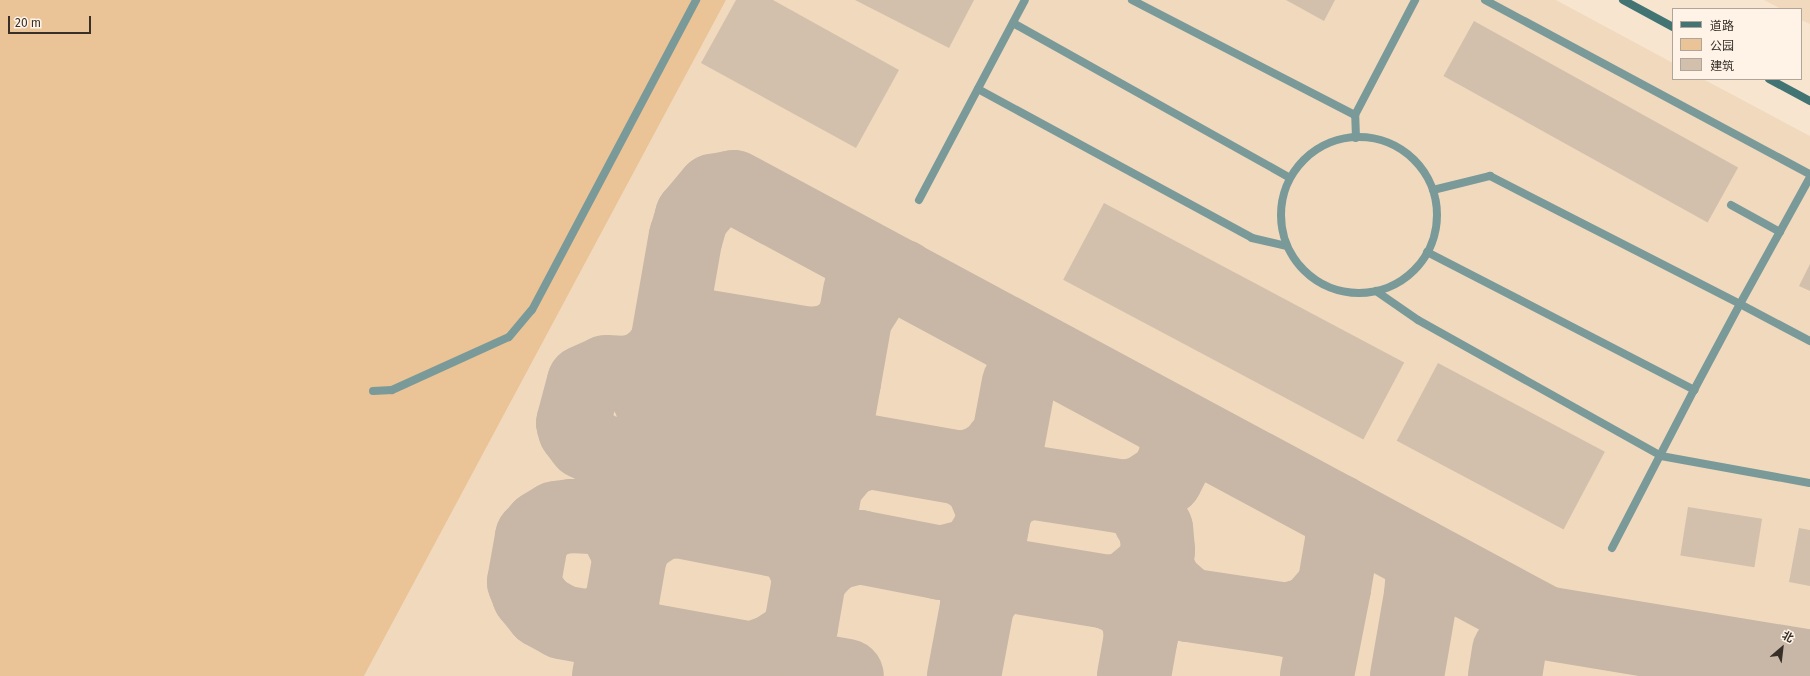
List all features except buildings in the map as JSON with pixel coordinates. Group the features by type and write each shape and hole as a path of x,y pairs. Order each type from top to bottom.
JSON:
{"street":[{"path":"373,391 392,390 509,337 527,315 696,0"},
{"path":"919,200 1025,0"},
{"path":"1132,0 1355,115"},
{"path":"1356,138 1355,115 1415,0"},
{"path":"1485,0 1810,176 1694,390 1612,548"},
{"path":"1623,0 1672,26"},
{"path":"1013,23 1290,178"},
{"path":"1771,80 1810,101"},
{"path":"978,89 1252,238 1287,246"},
{"path":"1368,137 1388,143 1406,153 1420,167 1433,190 1436,204 1437,224 1422,262 1408,276 1390,287 1376,291 1350,293 1330,288 1312,278 1297,264 1287,246 1281,226 1281,206 1290,178 1296,168 1310,154 1328,143 1356,138 1368,137"},
{"path":"1433,190 1490,176 1810,341"},
{"path":"1731,206 1780,232"},
{"path":"1427,252 1694,390"},
{"path":"1376,291 1418,320 1661,456 1810,483"}],"shaded area":[{"path":"726,0 1556,0 1672,62 1672,80 1705,80 1810,136 1810,676 364,676"},
{"path":"1764,0 1810,0 1810,24 1802,20 1802,8 1779,8"}],"green space":[{"path":"0,0 726,0 364,676 0,676"}],"taxiway":[{"path":"609,676 686,237 692,216 713,191 734,187 1545,623 1810,667"},
{"path":"638,641 647,640 631,631 620,615 589,627 562,622 542,611 529,595 524,582 532,537 541,527 556,518 572,516 606,518 622,513 641,496 633,472 622,461 584,442 575,430 573,423 584,382 606,372 626,373 643,369 657,358 668,343 681,332 696,325 809,344 828,342 846,332 875,286 901,276"},
{"path":"752,659 774,651 792,639 801,626 860,290"},
{"path":"639,383 648,394 655,413 675,391 687,387 802,407 820,405 844,382 841,370 824,354"},
{"path":"964,676 1019,383"},
{"path":"645,473 664,454 677,450 790,471 806,470 819,464 827,455 834,436 820,417"},
{"path":"961,468 981,481 994,512 1005,493 1029,482 1125,497 1143,493 1166,478 1176,458 1177,437 1171,422"},
{"path":"826,484 847,459 870,452 961,468 979,464 995,454 1002,444"},
{"path":"1156,565 1166,586 1188,605 1287,620 1312,613 1334,588 1343,535 1337,511"},
{"path":"617,530 630,555 638,538 661,523 678,521 780,541 800,539 820,517"},
{"path":"977,603 992,583 1006,575 1108,592 1127,589 1156,565 1158,550 1156,529 1149,518"},
{"path":"794,548 797,549 810,577 822,563 835,553 859,547 941,563 970,556 982,544 992,526"},
{"path":"1407,676 1421,595 1423,570 1418,555"},
{"path":"1317,675 1334,588"},
{"path":"1134,676 1141,637 1139,621 1130,602 1108,592 1146,599"},
{"path":"647,640 847,676"},
{"path":"1505,676 1509,651"}]}
